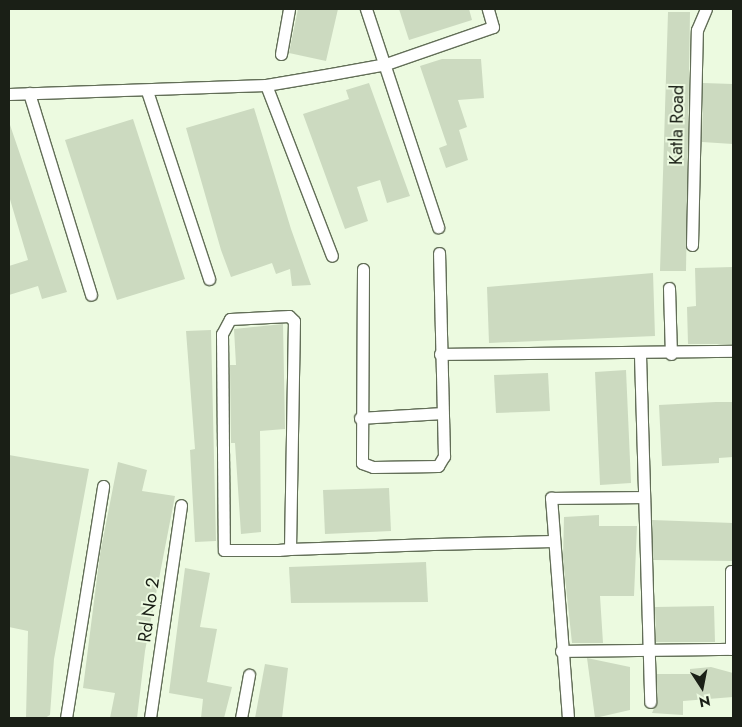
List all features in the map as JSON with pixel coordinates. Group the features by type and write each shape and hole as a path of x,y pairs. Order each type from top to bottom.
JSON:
{"street":[{"path":"281,54 289,9"},
{"path":"366,9 386,64 438,227"},
{"path":"9,94 147,91 266,85 386,64 494,27 488,9"},
{"name":"Katla Road","path":"692,245 697,30 706,9"},
{"path":"266,85 332,256"},
{"path":"147,91 210,279"},
{"path":"29,93 91,295"},
{"path":"363,269 360,456 364,465 438,466 444,456 440,354 440,253"},
{"path":"669,288 672,354"},
{"path":"290,549 294,321 289,316 230,319 222,334 224,550 290,549 553,541"},
{"path":"440,354 640,355 733,351"},
{"path":"640,355 650,702"},
{"path":"360,418 442,413"},
{"path":"66,718 103,486"},
{"path":"568,718 561,651 550,498 643,497"},
{"name":"Rd No 2","path":"150,718 181,505"},
{"path":"561,651 732,650 731,571"},
{"path":"242,718 249,675"}],"building":[{"path":"298,9 338,9 326,61 289,53"},
{"path":"399,9 469,9 472,20 409,40"},
{"path":"668,12 690,12 686,271 660,271"},
{"path":"442,59 481,59 484,98 458,100 467,127 459,130 468,160 446,168 439,148 447,145 420,66"},
{"path":"369,83 410,196 387,203 380,180 357,187 368,221 345,229 303,114 349,99 346,90"},
{"path":"703,83 733,84 733,144 702,142"},
{"path":"254,108 291,229 311,285 292,286 290,269 276,274 272,263 231,277 221,250 186,128"},
{"path":"133,119 185,279 117,300 65,140"},
{"path":"9,122 67,292 42,299 38,286 9,295 9,266 28,260 9,196"},
{"path":"733,267 733,344 688,344 687,307 696,306 695,268"},
{"path":"653,273 655,336 489,343 487,287"},
{"path":"283,324 285,429 260,431 261,532 241,534 235,443 231,443 230,365 236,365 234,329"},
{"path":"211,330 216,541 195,542 190,450 195,449 186,331"},
{"path":"626,370 631,483 600,485 595,372"},
{"path":"548,373 550,411 496,413 494,375"},
{"path":"733,402 733,457 719,458 719,463 662,466 659,405"},
{"path":"9,455 89,469 54,659 50,715 45,718 26,718 28,631 9,627"},
{"path":"118,462 147,470 142,491 175,496 145,651 137,718 110,718 115,693 83,688 100,554"},
{"path":"389,488 391,531 325,534 323,490"},
{"path":"599,515 599,526 637,526 634,596 600,596 603,643 572,643 563,559 564,517"},
{"path":"652,520 733,523 733,561 653,560"},
{"path":"426,562 428,602 291,603 289,567"},
{"path":"185,568 210,573 200,627 217,629 207,682 232,687 224,718 201,718 203,699 169,693"},
{"path":"714,606 715,642 656,642 655,607"},
{"path":"587,658 630,667 630,710 595,718"},
{"path":"265,664 288,668 282,718 255,718"},
{"path":"711,667 733,673 733,697 683,701 683,715 652,713 657,702 657,674 690,674 690,669"}]}
